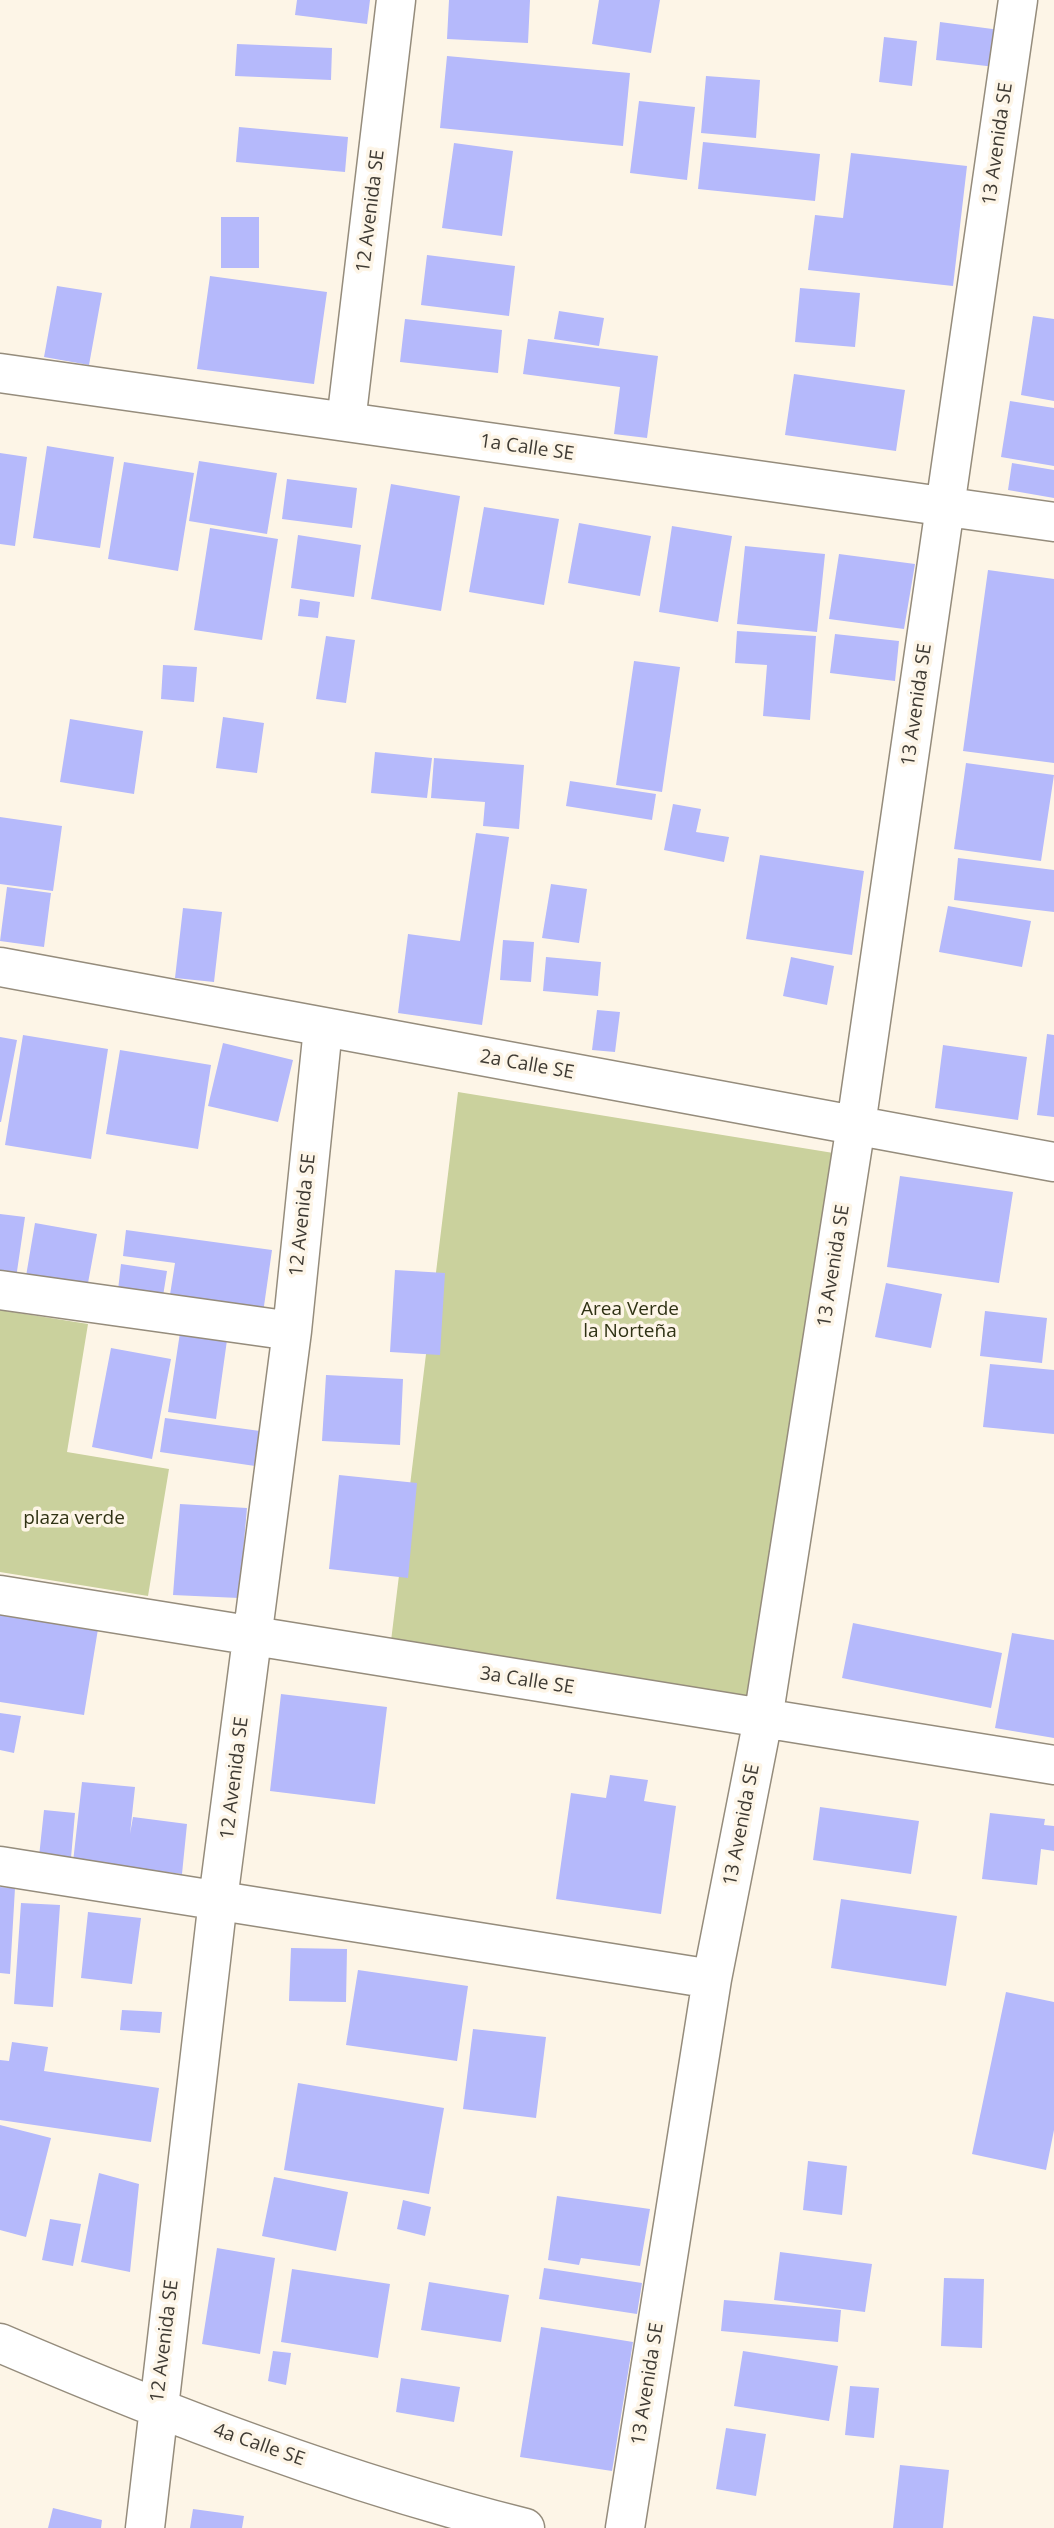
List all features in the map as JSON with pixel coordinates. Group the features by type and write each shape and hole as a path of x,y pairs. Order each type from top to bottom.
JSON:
{"street":[{"name":"12 Avenida SE","path":"346,422 396,0"},
{"name":"13 Avenida SE","path":"625,2528 712,1979 763,1718 856,1125 1018,0"},
{"name":"1a Calle SE","path":"0,373 1054,522"},
{"name":"2a Calle SE","path":"0,967 1054,1162"},
{"name":"12 Avenida SE","path":"145,2528 218,1900 292,1331 323,1028"},
{"path":"0,1290 292,1331"},
{"name":"3a Calle SE","path":"0,1595 1054,1765"},
{"path":"0,1866 712,1979"},
{"name":"4a Calle SE","path":"0,2343 157,2410 453,2510 525,2528"}],"green space":[{"name":"Area Verde la Norteña","path":"458,1092 858,1157 768,1713 391,1641"},
{"name":"plaza verde","path":"0,1310 88,1324 67,1452 169,1469 148,1596 0,1572"}],"building":[{"path":"297,0 370,0 367,24 295,15"},
{"path":"449,0 530,0 528,43 447,39"},
{"path":"599,0 660,0 651,53 592,44"},
{"path":"940,22 1000,30 995,67 936,60"},
{"path":"884,37 917,41 912,86 879,82"},
{"path":"237,44 332,48 331,80 235,76"},
{"path":"447,56 630,73 623,146 440,128"},
{"path":"706,76 760,80 756,138 701,133"},
{"path":"639,101 695,107 687,180 630,173"},
{"path":"239,127 348,137 345,172 236,162"},
{"path":"703,142 820,154 815,201 698,189"},
{"path":"454,143 513,151 502,236 442,228"},
{"path":"851,153 967,166 953,286 808,270 815,215 843,218"},
{"path":"221,217 259,217 259,268 221,268"},
{"path":"427,255 515,266 509,316 421,305"},
{"path":"210,276 327,292 314,384 197,369"},
{"path":"57,286 102,293 89,365 44,357"},
{"path":"800,288 860,293 855,347 795,342"},
{"path":"559,311 604,318 599,346 554,339"},
{"path":"1033,316 1054,319 1054,401 1021,395"},
{"path":"405,319 502,330 498,373 400,362"},
{"path":"528,339 658,356 647,438 614,434 620,387 523,374"},
{"path":"794,374 905,390 896,451 785,435"},
{"path":"1010,401 1054,408 1054,466 1001,457"},
{"path":"47,446 114,457 100,548 33,538"},
{"path":"0,453 27,457 15,546 0,544"},
{"path":"199,461 277,473 267,534 189,521"},
{"path":"124,462 194,473 178,571 108,559"},
{"path":"1012,463 1054,470 1054,498 1008,490"},
{"path":"287,479 357,488 352,528 282,519"},
{"path":"391,484 460,496 441,611 371,599"},
{"path":"484,507 559,519 544,605 469,592"},
{"path":"579,523 651,536 640,596 568,583"},
{"path":"672,526 732,536 718,622 659,612"},
{"path":"210,528 278,539 262,640 194,630"},
{"path":"298,535 361,545 354,597 291,588"},
{"path":"745,546 825,554 817,632 737,624"},
{"path":"839,554 915,564 904,629 829,619"},
{"path":"988,570 1054,579 1054,763 963,751"},
{"path":"300,599 320,602 318,618 298,616"},
{"path":"737,631 816,636 810,720 763,716 767,665 735,663"},
{"path":"835,634 899,641 895,681 830,673"},
{"path":"326,636 355,640 346,703 316,699"},
{"path":"634,661 680,667 662,792 616,785"},
{"path":"163,665 197,667 194,702 161,699"},
{"path":"223,717 264,723 257,773 216,768"},
{"path":"70,719 143,731 134,794 60,782"},
{"path":"375,752 432,758 427,798 371,793"},
{"path":"434,758 524,765 519,829 483,826 485,802 431,798"},
{"path":"966,763 1054,775 1041,861 954,849"},
{"path":"570,781 656,794 652,820 566,806"},
{"path":"673,804 701,809 696,832 729,837 724,862 664,850"},
{"path":"0,817 62,826 53,891 0,884"},
{"path":"476,833 509,837 482,1025 398,1013 408,934 460,941"},
{"path":"760,855 864,871 852,955 746,939"},
{"path":"958,858 1054,870 1054,912 954,900"},
{"path":"551,884 587,889 579,943 542,938"},
{"path":"7,887 51,893 44,947 0,941"},
{"path":"948,906 1031,921 1022,967 939,952"},
{"path":"183,908 222,912 214,982 175,978"},
{"path":"503,940 534,942 531,982 500,980"},
{"path":"546,957 601,962 598,996 543,991"},
{"path":"791,957 834,966 827,1005 783,996"},
{"path":"597,1010 620,1012 615,1052 592,1050"},
{"path":"1047,1034 1054,1035 1054,1117 1037,1115"},
{"path":"23,1035 108,1049 91,1159 5,1145"},
{"path":"0,1037 17,1040 1,1122 0,1122"},
{"path":"223,1043 293,1060 278,1122 208,1106"},
{"path":"943,1045 1027,1057 1018,1120 935,1108"},
{"path":"120,1050 211,1065 198,1149 106,1134"},
{"path":"900,1176 1013,1192 999,1283 887,1267"},
{"path":"0,1214 25,1217 16,1278 0,1275"},
{"path":"35,1223 97,1234 86,1294 25,1282"},
{"path":"126,1230 272,1250 263,1313 169,1301 175,1263 123,1256"},
{"path":"121,1264 167,1271 163,1296 118,1290"},
{"path":"395,1270 445,1273 440,1355 390,1352"},
{"path":"886,1283 942,1294 931,1348 875,1337"},
{"path":"985,1311 1047,1318 1042,1363 980,1356"},
{"path":"181,1326 228,1333 216,1419 168,1412"},
{"path":"111,1348 171,1359 152,1459 92,1447"},
{"path":"990,1364 1054,1370 1054,1434 983,1427"},
{"path":"326,1375 403,1379 400,1445 322,1441"},
{"path":"165,1418 260,1431 255,1466 160,1452"},
{"path":"339,1475 417,1483 408,1578 329,1569"},
{"path":"180,1504 247,1508 239,1598 173,1595"},
{"path":"0,1614 98,1629 84,1715 0,1702"},
{"path":"853,1623 1002,1653 991,1708 842,1678"},
{"path":"1012,1633 1054,1640 1054,1738 995,1728"},
{"path":"281,1694 387,1707 375,1804 270,1791"},
{"path":"0,1713 21,1716 14,1753 0,1750"},
{"path":"610,1775 648,1780 644,1801 676,1806 661,1914 556,1899 571,1793 606,1798"},
{"path":"82,1782 135,1787 130,1834 133,1817 187,1824 182,1874 127,1867 72,1871"},
{"path":"820,1807 919,1821 911,1874 813,1860"},
{"path":"44,1810 75,1813 70,1869 38,1866"},
{"path":"990,1813 1045,1819 1044,1825 1054,1826 1054,1851 1041,1849 1037,1885 982,1879"},
{"path":"0,1887 15,1888 10,1974 0,1973"},
{"path":"841,1899 957,1916 946,1986 831,1968"},
{"path":"21,1903 60,1905 53,2007 14,2004"},
{"path":"88,1912 141,1918 132,1984 81,1978"},
{"path":"291,1948 347,1949 346,2002 289,2001"},
{"path":"358,1970 468,1986 457,2061 346,2045"},
{"path":"1006,1992 1054,2002 1054,2130 1046,2170 972,2154"},
{"path":"122,2010 162,2012 160,2033 120,2030"},
{"path":"473,2029 546,2037 536,2118 463,2109"},
{"path":"12,2042 48,2047 44,2071 159,2088 151,2142 0,2120 0,2060 9,2061"},
{"path":"298,2083 444,2108 429,2194 284,2170"},
{"path":"0,2125 51,2138 26,2237 0,2230"},
{"path":"808,2161 847,2166 842,2215 803,2210"},
{"path":"99,2173 139,2184 130,2272 81,2262"},
{"path":"274,2177 348,2192 336,2251 262,2236"},
{"path":"557,2196 650,2209 640,2266 581,2258 579,2265 548,2260"},
{"path":"403,2200 431,2207 425,2236 397,2229"},
{"path":"50,2219 81,2224 73,2266 42,2260"},
{"path":"217,2248 275,2258 260,2354 202,2344"},
{"path":"780,2252 872,2264 865,2312 774,2300"},
{"path":"544,2268 642,2283 637,2314 539,2299"},
{"path":"292,2269 390,2284 378,2358 281,2342"},
{"path":"944,2278 984,2279 982,2348 941,2346"},
{"path":"429,2282 509,2295 501,2342 421,2330"},
{"path":"724,2300 841,2310 838,2342 721,2331"},
{"path":"541,2327 633,2342 612,2471 520,2457"},
{"path":"273,2351 291,2353 286,2385 268,2381"},
{"path":"743,2351 838,2366 829,2421 734,2406"},
{"path":"401,2378 460,2387 454,2422 396,2412"},
{"path":"850,2386 879,2388 874,2438 845,2435"},
{"path":"726,2428 766,2434 756,2496 716,2489"},
{"path":"900,2465 949,2470 943,2528 893,2528"},
{"path":"53,2508 102,2520 101,2528 48,2528"},
{"path":"193,2509 244,2516 242,2528 190,2528"}]}
